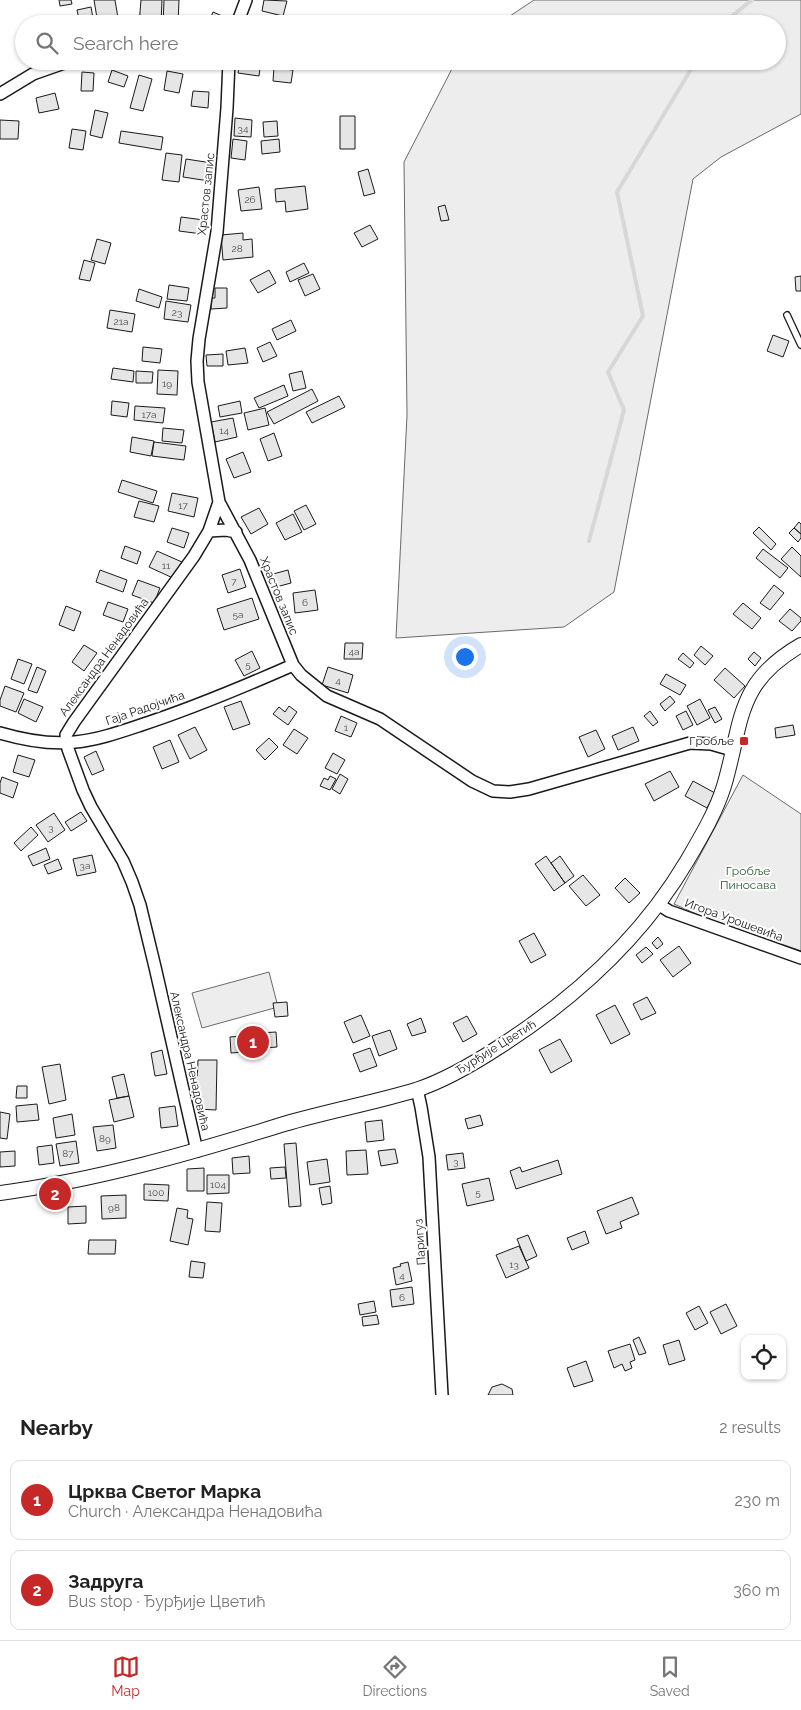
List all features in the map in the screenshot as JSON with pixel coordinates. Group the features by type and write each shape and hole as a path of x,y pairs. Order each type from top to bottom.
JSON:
{"street":[{"path":"240,15 246,0"},
{"path":"0,94 33,74 44,70"},
{"name":"Храстов запис","path":"229,70 216,232 199,339 198,382 220,502 250,560 293,665 301,675 327,696 380,719 472,781 493,791 510,792 529,789 690,743 711,744 732,750"},
{"name":"Александра Ненадовића","path":"197,1151 140,905 123,861 83,790 66,743 66,735 194,556 209,531 220,502"},
{"path":"209,531 226,530 236,532"},
{"name":"Ђурђије Цветић","path":"0,1193 84,1179 152,1164 293,1122 416,1089 447,1077 477,1061 552,1011 588,980 618,950 640,927 658,904 688,858 718,802 742,712 749,694 760,678 773,665 800,644"},
{"name":"Гаја Радојчића","path":"0,733 20,738 66,743 87,741 159,719 235,690 293,665"},
{"name":"Игора Урошевића","path":"658,904 679,915 801,958"},
{"name":"Паригуз","path":"416,1089 421,1107 429,1157 442,1395"}],"lane":[{"path":"787,315 801,345"}],"shaded area":[{"path":"534,0 801,0 801,114 721,157 693,179 614,592 564,627 396,638 407,415 404,162 451,70 786,70 786,15 512,15"},
{"name":"Гробље Пиносава","path":"743,775 801,814 801,951 723,926 674,904"},
{"path":"269,972 278,1007 202,1028 192,993"}],"building":[{"path":"59,0 71,0 72,4 60,6"},
{"path":"94,0 115,0 118,15 96,15"},
{"path":"141,0 162,0 161,15 140,15"},
{"path":"164,0 179,0 178,15 163,15"},
{"path":"264,0 287,1 283,15 262,11"},
{"path":"91,7 92,15 78,15 77,10"},
{"path":"112,70 128,76 124,87 108,82"},
{"path":"238,70 260,70 259,76 238,73"},
{"path":"274,70 293,70 291,83 273,81"},
{"path":"167,71 183,74 179,93 164,90"},
{"path":"82,72 94,73 93,91 81,91"},
{"path":"139,75 152,79 143,111 130,108"},
{"path":"193,91 209,92 208,108 191,106"},
{"path":"55,93 59,109 39,113 36,98"},
{"path":"95,110 108,113 102,138 90,135"},
{"path":"340,116 355,116 355,149 340,149"},
{"path":"235,118 252,120 251,137 234,136"},
{"path":"0,120 19,121 18,139 0,139"},
{"path":"277,121 278,136 264,137 263,122"},
{"path":"72,129 86,131 83,150 69,148"},
{"path":"121,131 163,137 161,150 119,143"},
{"path":"233,139 247,141 245,160 231,158"},
{"path":"279,139 280,152 262,154 261,141"},
{"path":"166,153 182,155 179,182 162,180"},
{"path":"186,159 212,163 209,181 183,177"},
{"path":"368,169 375,193 364,196 358,172"},
{"path":"305,186 308,209 286,212 285,201 276,202 275,189"},
{"path":"259,187 262,209 241,211 238,190"},
{"path":"445,205 449,220 441,221 438,207"},
{"path":"181,217 204,220 202,234 179,231"},
{"path":"370,225 378,239 362,247 354,233"},
{"path":"243,233 243,240 252,239 253,257 223,260 221,235"},
{"path":"97,239 111,243 105,264 91,260"},
{"path":"84,260 95,263 90,281 79,279"},
{"path":"304,263 309,273 290,282 286,272"},
{"path":"269,270 276,283 258,293 250,280"},
{"path":"313,274 320,289 305,296 298,280"},
{"path":"801,276 801,291 796,291 795,277"},
{"path":"169,285 189,288 187,301 167,299"},
{"path":"215,288 227,288 227,308 211,309 211,298 215,298"},
{"path":"139,289 162,297 159,308 136,301"},
{"path":"166,301 191,305 188,322 164,319"},
{"path":"110,310 135,314 132,332 107,328"},
{"path":"291,320 296,331 277,340 272,329"},
{"path":"773,335 789,341 783,357 767,351"},
{"path":"270,342 277,356 263,362 257,348"},
{"path":"143,347 162,349 160,363 142,361"},
{"path":"245,348 248,363 228,365 226,351"},
{"path":"223,354 223,366 207,366 206,355"},
{"path":"113,368 134,371 133,382 111,379"},
{"path":"158,370 178,371 177,395 157,394"},
{"path":"136,371 153,372 152,383 136,383"},
{"path":"302,371 306,388 293,391 289,374"},
{"path":"284,385 288,396 259,408 254,398"},
{"path":"312,389 318,401 274,424 267,412"},
{"path":"339,396 345,407 312,423 306,412"},
{"path":"112,401 129,403 127,417 111,415"},
{"path":"240,401 242,413 220,417 218,406"},
{"path":"135,406 165,408 163,423 134,420"},
{"path":"265,408 269,425 248,430 244,413"},
{"path":"233,418 237,437 215,442 211,422"},
{"path":"163,428 184,430 182,443 162,441"},
{"path":"274,433 282,456 268,461 260,439"},
{"path":"132,437 154,441 151,456 130,452"},
{"path":"154,442 186,446 184,460 152,456"},
{"path":"243,452 251,472 234,478 226,459"},
{"path":"122,480 157,491 153,503 118,492"},
{"path":"172,493 198,498 194,517 168,511"},
{"path":"139,501 159,506 154,522 134,517"},
{"path":"306,505 316,524 304,530 294,511"},
{"path":"259,508 268,524 251,534 241,517"},
{"path":"293,514 302,532 285,540 276,523"},
{"path":"799,522 801,524 801,534 794,528"},
{"path":"759,527 776,544 771,550 753,533"},
{"path":"172,528 189,533 184,548 167,542"},
{"path":"794,528 801,534 798,542 789,533"},
{"path":"125,546 141,552 137,564 121,558"},
{"path":"792,547 801,556 801,577 781,559"},
{"path":"763,549 788,568 780,578 756,558"},
{"path":"157,551 182,562 175,579 149,567"},
{"path":"240,569 246,587 228,593 222,575"},
{"path":"100,570 127,580 123,592 96,582"},
{"path":"288,570 291,583 276,587 273,574"},
{"path":"138,580 160,588 154,603 132,595"},
{"path":"774,585 784,593 770,610 760,603"},
{"path":"315,590 318,610 295,613 293,593"},
{"path":"252,598 259,619 224,630 217,609"},
{"path":"108,602 128,609 123,622 103,615"},
{"path":"743,603 761,618 752,629 733,614"},
{"path":"66,606 81,612 74,631 59,625"},
{"path":"790,609 801,618 801,621 792,631 779,621"},
{"path":"345,643 363,643 362,659 344,659"},
{"path":"84,645 97,653 84,671 72,662"},
{"path":"701,646 713,656 705,665 694,655"},
{"path":"252,651 260,668 244,676 235,660"},
{"path":"754,652 761,658 755,666 748,659"},
{"path":"683,653 694,663 690,668 678,659"},
{"path":"18,659 32,664 24,684 11,679"},
{"path":"37,667 46,671 37,693 28,690"},
{"path":"328,667 353,675 348,693 322,685"},
{"path":"725,668 745,686 734,698 714,680"},
{"path":"666,674 686,685 680,695 660,684"},
{"path":"5,686 24,693 16,712 0,706"},
{"path":"670,696 675,702 665,711 660,704"},
{"path":"24,699 43,707 36,722 18,713"},
{"path":"700,699 710,718 697,725 687,706"},
{"path":"241,701 250,724 233,730 224,707"},
{"path":"289,706 297,712 288,725 273,714 279,707 285,712"},
{"path":"715,707 722,719 715,723 708,710"},
{"path":"650,711 658,722 653,726 644,716"},
{"path":"686,711 693,725 683,730 676,716"},
{"path":"341,716 357,723 351,737 335,731"},
{"path":"793,725 795,735 776,738 775,728"},
{"path":"195,727 207,750 190,759 178,735"},
{"path":"633,727 639,741 618,750 612,736"},
{"path":"294,729 308,738 297,754 283,745"},
{"path":"596,730 605,749 588,757 579,737"},
{"path":"269,738 278,747 265,760 256,750"},
{"path":"170,740 179,762 162,769 153,747"},
{"path":"96,751 104,770 92,775 84,757"},
{"path":"333,753 345,760 337,774 325,768"},
{"path":"18,755 35,760 29,777 13,772"},
{"path":"670,771 679,787 654,801 645,784"},
{"path":"340,774 348,779 340,794 332,789"},
{"path":"330,776 336,779 330,790 320,786 324,778 328,780"},
{"path":"2,777 18,783 13,798 0,793"},
{"path":"693,781 715,793 707,808 685,796"},
{"path":"81,812 87,821 71,831 65,822"},
{"path":"54,813 65,830 48,842 36,825"},
{"path":"31,827 38,835 21,851 14,843"},
{"path":"46,848 50,859 33,866 28,856"},
{"path":"92,855 96,872 77,876 73,859"},
{"path":"546,856 565,883 554,891 535,864"},
{"path":"560,856 574,876 565,883 551,863"},
{"path":"58,859 62,869 48,874 44,865"},
{"path":"583,875 600,895 586,906 569,886"},
{"path":"625,878 640,893 629,903 615,888"},
{"path":"534,933 546,955 531,963 519,941"},
{"path":"658,937 663,944 657,949 652,943"},
{"path":"679,946 691,963 673,977 660,960"},
{"path":"646,947 653,954 642,963 636,955"},
{"path":"647,997 656,1013 641,1020 633,1004"},
{"path":"287,1002 288,1016 275,1017 273,1003"},
{"path":"615,1005 630,1034 611,1044 596,1015"},
{"path":"361,1015 370,1036 353,1043 344,1022"},
{"path":"467,1016 477,1034 463,1042 453,1023"},
{"path":"421,1018 426,1032 412,1036 407,1024"},
{"path":"252,1030 260,1033 276,1032 277,1047 264,1048 259,1054 255,1055 243,1052 231,1053 230,1037 242,1036"},
{"path":"390,1030 397,1049 379,1056 372,1036"},
{"path":"560,1039 572,1061 551,1073 539,1050"},
{"path":"370,1048 377,1066 360,1072 353,1054"},
{"path":"162,1050 167,1074 155,1076 151,1053"},
{"path":"198,1060 217,1060 216,1110 196,1109"},
{"path":"60,1064 66,1100 49,1104 42,1067"},
{"path":"124,1074 129,1096 117,1098 112,1077"},
{"path":"17,1086 27,1086 27,1098 16,1098"},
{"path":"129,1096 134,1117 114,1122 109,1100"},
{"path":"37,1104 39,1120 17,1122 16,1106"},
{"path":"175,1106 178,1126 161,1128 159,1108"},
{"path":"0,1112 10,1114 7,1139 0,1138"},
{"path":"72,1114 75,1135 56,1138 53,1118"},
{"path":"480,1115 483,1125 468,1129 465,1119"},
{"path":"382,1120 384,1140 367,1142 365,1122"},
{"path":"113,1125 116,1148 97,1151 93,1127"},
{"path":"76,1141 79,1163 60,1166 56,1144"},
{"path":"296,1143 301,1206 289,1207 284,1144"},
{"path":"52,1145 54,1163 39,1165 37,1147"},
{"path":"395,1149 398,1163 381,1166 378,1151"},
{"path":"366,1150 368,1174 347,1175 346,1151"},
{"path":"15,1151 15,1166 0,1167 0,1152"},
{"path":"463,1153 465,1168 448,1170 446,1155"},
{"path":"249,1156 250,1173 233,1174 232,1158"},
{"path":"327,1159 330,1182 310,1185 307,1162"},
{"path":"558,1160 562,1174 516,1189 510,1171 520,1167 522,1172"},
{"path":"285,1167 286,1178 271,1179 270,1168"},
{"path":"204,1168 204,1191 187,1191 187,1169"},
{"path":"207,1175 229,1175 229,1193 207,1194"},
{"path":"489,1178 494,1200 467,1206 462,1184"},
{"path":"144,1184 169,1185 168,1201 144,1200"},
{"path":"330,1186 332,1203 322,1205 319,1188"},
{"path":"126,1195 126,1218 102,1219 101,1196"},
{"path":"632,1197 639,1214 620,1222 622,1228 606,1234 597,1211"},
{"path":"207,1202 222,1203 220,1232 205,1231"},
{"path":"86,1206 86,1223 68,1224 68,1207"},
{"path":"177,1208 188,1210 187,1218 193,1219 188,1245 170,1241"},
{"path":"585,1231 589,1243 572,1250 567,1238"},
{"path":"528,1235 537,1256 526,1261 517,1239"},
{"path":"89,1240 116,1240 115,1254 88,1254"},
{"path":"519,1246 529,1268 506,1278 496,1255"},
{"path":"191,1261 205,1263 203,1278 189,1277"},
{"path":"408,1262 412,1281 396,1285 393,1268"},
{"path":"412,1287 414,1304 392,1307 390,1290"},
{"path":"374,1301 376,1312 360,1315 358,1304"},
{"path":"726,1304 737,1326 721,1334 710,1312"},
{"path":"699,1306 708,1323 695,1330 686,1313"},
{"path":"377,1315 379,1324 363,1326 362,1317"},
{"path":"639,1337 646,1353 639,1355 633,1340"},
{"path":"679,1340 685,1360 669,1365 663,1345"},
{"path":"630,1344 635,1360 630,1362 632,1368 625,1371 622,1364 614,1368 608,1351"},
{"path":"586,1361 593,1381 574,1387 567,1368"},
{"path":"502,1384 512,1389 513,1395 488,1395 492,1387"}],"waterway":[{"path":"733,15 752,0"},
{"path":"589,541 624,410 608,372 643,316 617,192 691,70"}],"place":[{"name":"Гробље","path":"744,741"},
{"name":"Црква Светог Марка","path":"253,1042"},
{"name":"Задруга","path":"55,1194"}]}
